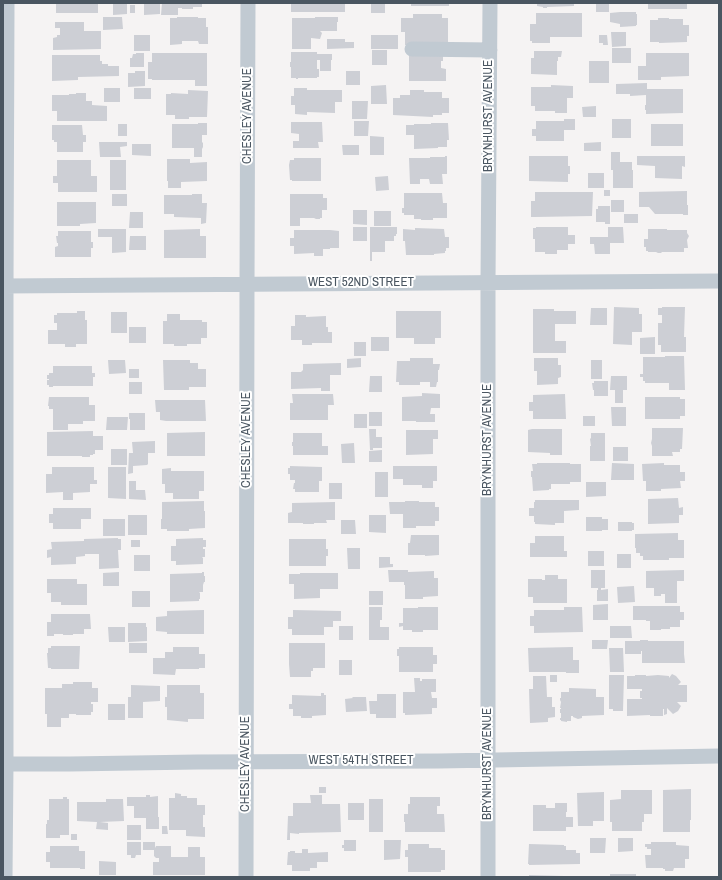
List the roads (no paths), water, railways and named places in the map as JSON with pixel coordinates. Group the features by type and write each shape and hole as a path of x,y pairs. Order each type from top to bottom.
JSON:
{"street":[{"path":"5,877 4,286 7,3"},
{"name":"CHESLEY AVENUE","path":"246,877 248,3"},
{"name":"BRYNHURST AVENUE","path":"488,877 488,282 490,3"},
{"path":"412,49 490,50"},
{"name":"WEST 52ND STREET","path":"4,286 719,281"},
{"name":"WEST 54TH STREET","path":"5,764 488,760 719,756"}]}
